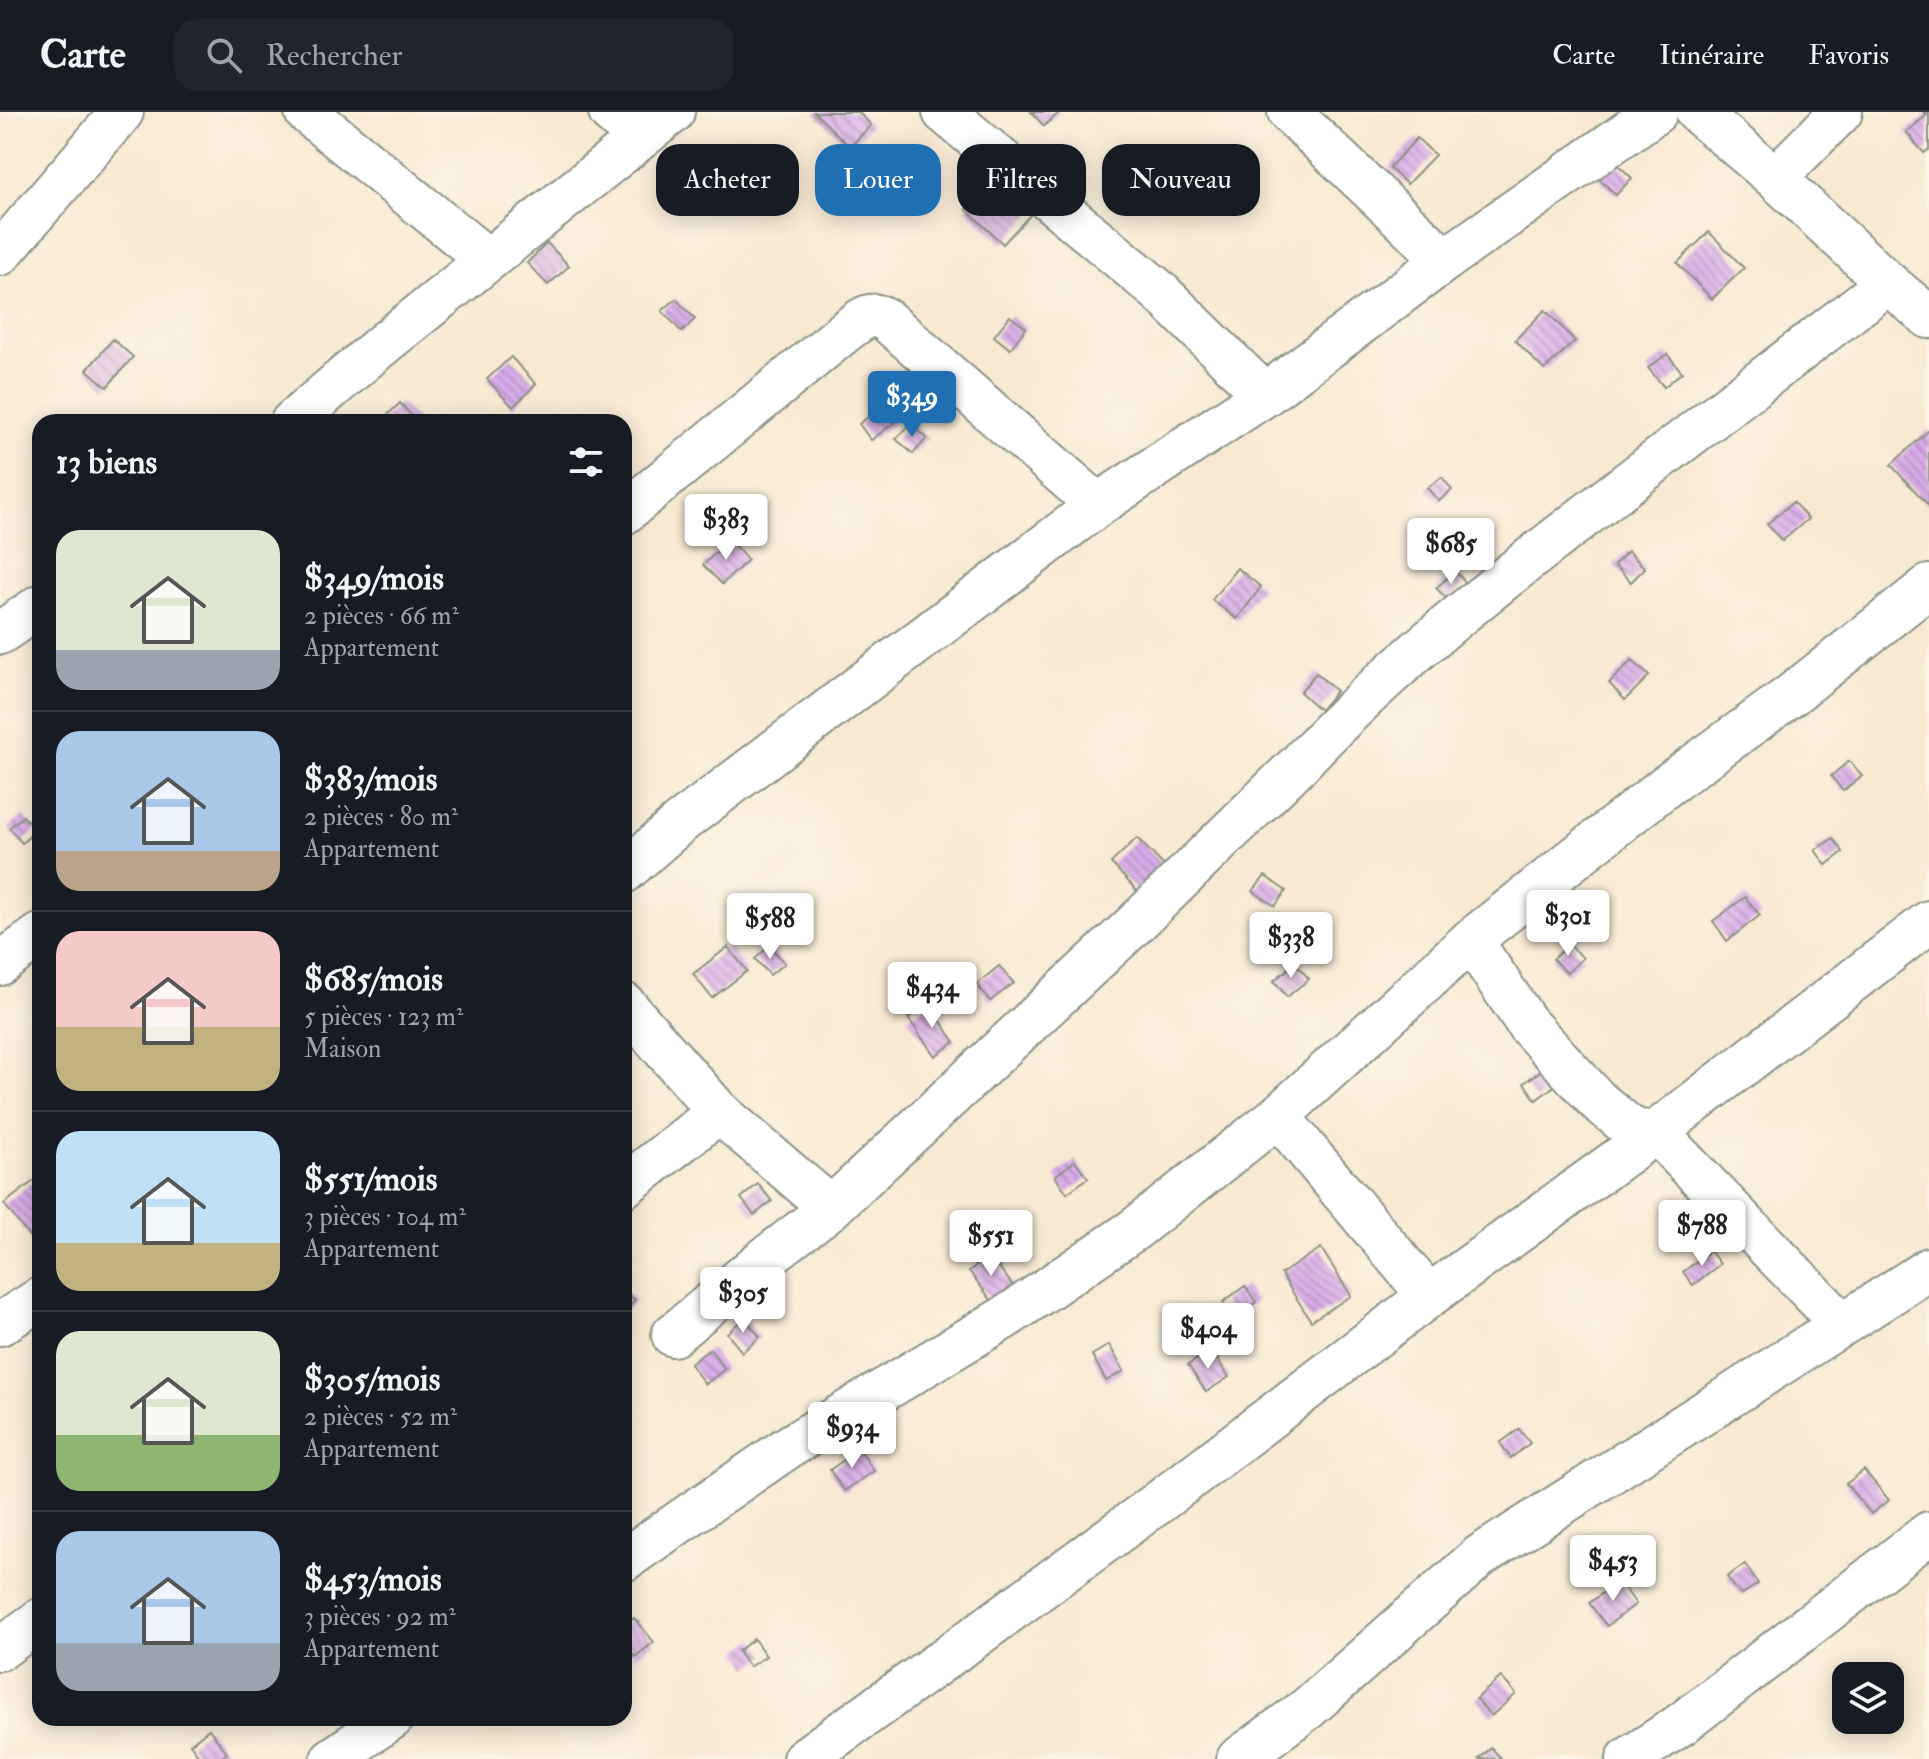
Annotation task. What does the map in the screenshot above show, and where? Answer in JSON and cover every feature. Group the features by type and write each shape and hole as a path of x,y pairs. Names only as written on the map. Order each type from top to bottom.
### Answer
{"street":[{"path":"0,254 122,112"},
{"path":"306,112 488,260"},
{"path":"301,414 488,260 625,125 673,112"},
{"path":"944,112 1159,291 1265,395"},
{"path":"1289,112 1445,260"},
{"path":"632,865 680,823 1098,505 1265,395 1445,260 1656,112"},
{"path":"1697,112 1929,317"},
{"path":"1775,178 1841,112"},
{"path":"673,1335 831,1208 1134,925 1324,737 1420,650 1518,568 1888,283"},
{"path":"632,506 847,330 866,316 873,315 886,320 1098,505"},
{"path":"632,1555 787,1448 1009,1315 1135,1229 1278,1116 1471,940 1666,786 1790,696 1929,586"},
{"path":"804,1759 1159,1502 1429,1296 1656,1132 1929,922"},
{"path":"1471,940 1528,1025 1597,1100 1628,1126 1638,1131 1656,1132 1842,1324"},
{"path":"0,964 32,941"},
{"path":"632,1012 719,1112 831,1208"},
{"path":"632,1180 719,1112"},
{"path":"1278,1116 1429,1296"},
{"path":"1238,1759 1308,1708 1480,1556 1929,1269"},
{"path":"0,1324 32,1304"},
{"path":"1628,1759 1680,1725 1929,1533"},
{"path":"0,1649 32,1626"},
{"path":"332,1759 380,1726"}],"building":[{"path":"814,112 858,112 871,125 853,144 847,144"},
{"path":"1031,112 1060,112 1044,126"},
{"path":"1924,112 1929,112 1929,149 1924,153 1906,132 1927,115"},
{"path":"1417,138 1435,155 1407,184 1389,168"},
{"path":"1613,160 1632,178 1616,195 1597,177"},
{"path":"973,216 1029,216 1003,244"},
{"path":"1709,232 1744,268 1712,299 1677,263"},
{"path":"547,243 569,266 548,285 527,263"},
{"path":"676,299 695,319 682,332 662,311"},
{"path":"1545,310 1575,341 1544,370 1515,340"},
{"path":"1010,316 1026,328 1010,349 994,336"},
{"path":"113,339 133,357 107,387 87,370"},
{"path":"1667,354 1682,372 1664,387 1648,368"},
{"path":"511,357 536,384 513,407 487,379"},
{"path":"400,403 410,414 388,414"},
{"path":"886,404 898,420 871,440 859,424"},
{"path":"911,424 927,438 913,454 896,439"},
{"path":"1929,430 1929,506 1891,465"},
{"path":"1442,477 1452,490 1439,501 1427,488"},
{"path":"1793,502 1808,519 1782,541 1767,524"},
{"path":"729,540 748,560 722,584 703,565"},
{"path":"1628,551 1645,568 1631,582 1614,565"},
{"path":"1237,568 1261,587 1237,619 1212,600"},
{"path":"1455,571 1466,583 1448,600 1436,588"},
{"path":"1632,660 1649,676 1625,700 1609,683"},
{"path":"1316,673 1336,691 1320,710 1300,692"},
{"path":"1849,761 1862,776 1843,791 1831,776"},
{"path":"23,816 32,826 32,834 22,843 9,828"},
{"path":"1137,838 1166,868 1139,893 1111,863"},
{"path":"1833,838 1843,852 1826,865 1815,850"},
{"path":"1265,876 1286,891 1275,906 1253,891"},
{"path":"1745,897 1760,915 1727,941 1713,921"},
{"path":"1569,944 1583,958 1567,973 1553,959"},
{"path":"769,946 785,963 770,975 755,959"},
{"path":"728,947 747,971 712,998 693,974"},
{"path":"1295,963 1309,979 1287,997 1274,981"},
{"path":"999,966 1014,983 990,1001 977,984"},
{"path":"929,1004 955,1042 935,1056 908,1018"},
{"path":"1554,1061 1566,1077 1536,1100 1524,1083"},
{"path":"1075,1161 1088,1178 1067,1193 1055,1176"},
{"path":"32,1182 32,1240 4,1204"},
{"path":"758,1184 772,1201 754,1215 741,1198"},
{"path":"1321,1248 1351,1296 1311,1321 1281,1274"},
{"path":"1710,1251 1720,1264 1693,1285 1683,1272"},
{"path":"990,1255 1013,1286 992,1301 969,1271"},
{"path":"1245,1286 1256,1302 1234,1318 1223,1302"},
{"path":"744,1318 760,1337 742,1352 727,1333"},
{"path":"1109,1345 1124,1371 1106,1381 1092,1355"},
{"path":"710,1349 725,1369 705,1384 690,1364"},
{"path":"1211,1350 1229,1377 1206,1392 1188,1365"},
{"path":"1519,1429 1530,1443 1511,1458 1500,1443"},
{"path":"859,1449 874,1471 844,1491 830,1470"},
{"path":"1864,1470 1889,1500 1871,1514 1846,1484"},
{"path":"1745,1564 1758,1584 1741,1595 1727,1577"},
{"path":"1619,1581 1636,1604 1607,1626 1589,1603"},
{"path":"634,1618 654,1642 635,1657 632,1653"},
{"path":"754,1639 766,1656 749,1667 738,1651"},
{"path":"1501,1677 1516,1694 1491,1716 1476,1699"},
{"path":"209,1729 227,1753 219,1759 201,1759 190,1744"},
{"path":"1491,1748 1502,1759 1479,1759"}]}
